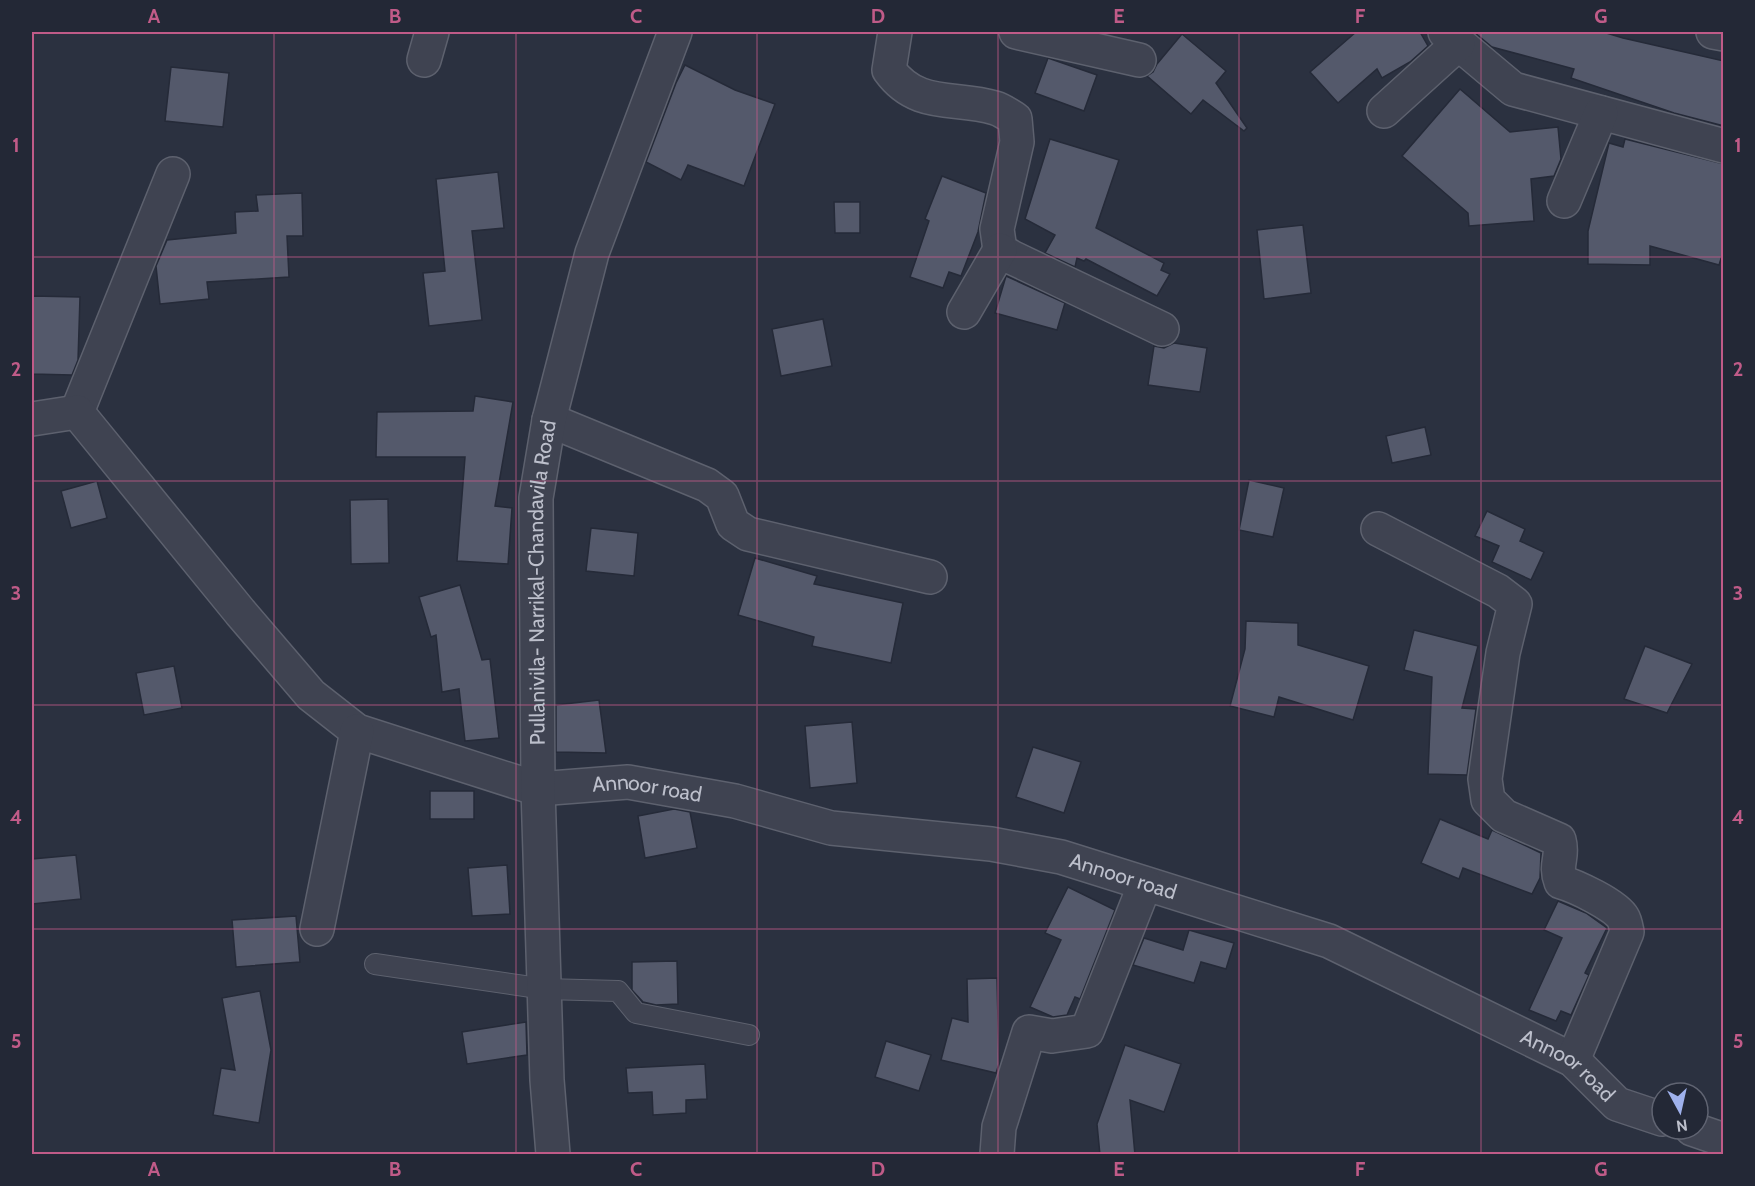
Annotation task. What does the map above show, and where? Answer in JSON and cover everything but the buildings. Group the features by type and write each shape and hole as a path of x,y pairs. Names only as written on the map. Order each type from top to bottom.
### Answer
{"street":[{"name":"Pullanivila- Narrikal-Chandavila Road","path":"553,1155 548,1080 538,789 536,498 549,420 592,253 675,32"},
{"path":"895,32 889,70 898,83 919,96 996,108 1015,119 1017,142 997,229 1000,250 964,312"},
{"path":"1016,32 1139,60"},
{"path":"1713,32 1724,34"},
{"path":"1384,111 1452,38 1513,89 1724,146"},
{"path":"1564,201 1601,113"},
{"path":"77,412 173,174"},
{"path":"1000,250 1162,329"},
{"path":"34,416 77,412"},
{"path":"77,412 240,612 311,695 357,731 538,789"},
{"path":"549,420 707,485 722,496 733,524 748,534 930,577"},
{"path":"1378,529 1498,591 1515,604 1503,653 1486,768 1488,800 1504,816 1558,840 1562,849 1557,871 1561,882 1578,887 1617,911 1624,918 1627,932 1573,1060"},
{"path":"317,928 357,731"},
{"name":"Annoor road","path":"538,789 628,782 735,801 831,828 991,844 1060,857 1329,941 1573,1060 1617,1104 1650,1115"},
{"path":"997,1155 999,1127 1029,1032 1052,1036 1087,1031 1145,884"}],"lane":[{"path":"375,963 545,990 618,991 636,1013 749,1035"}]}
